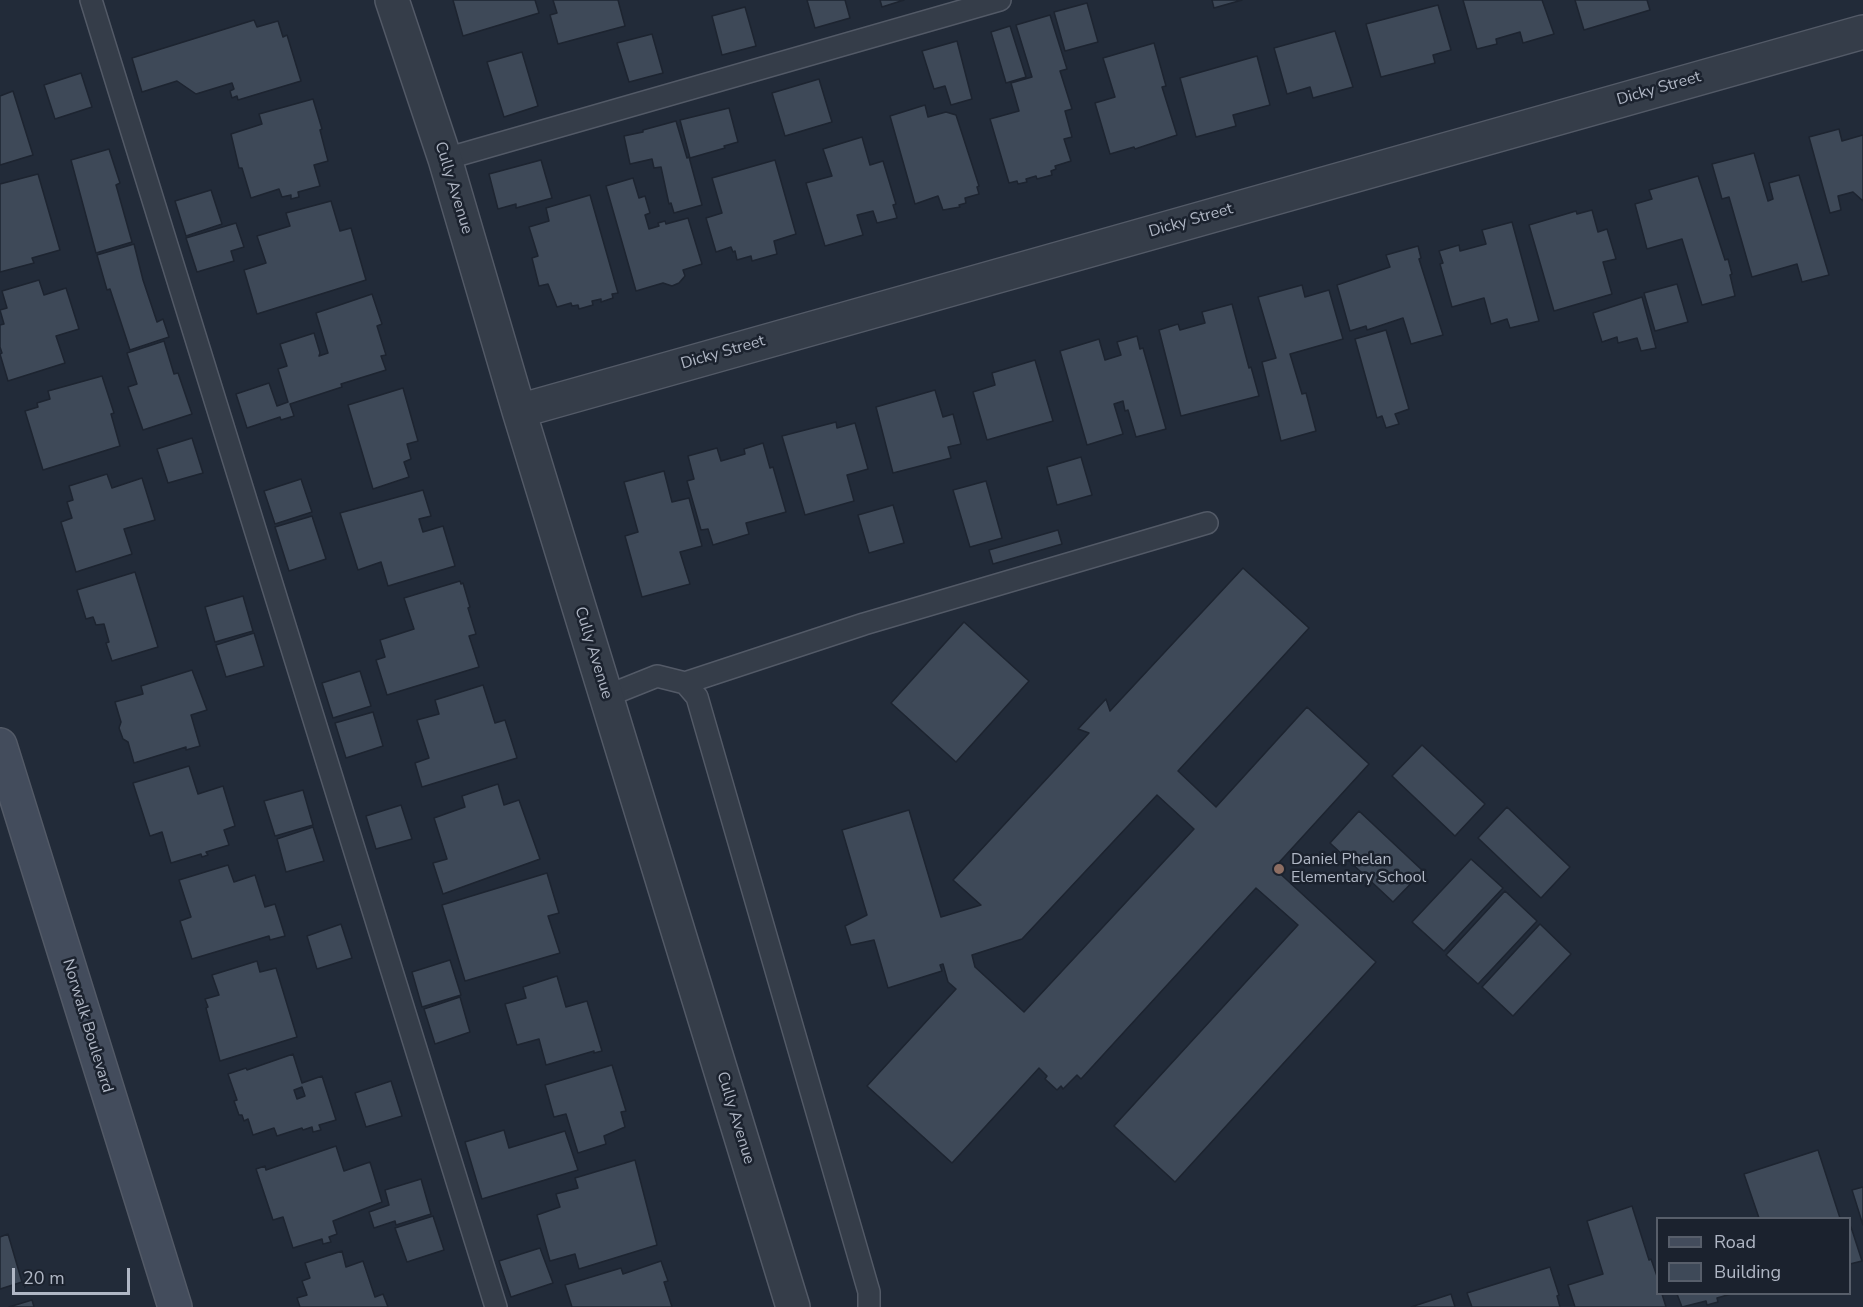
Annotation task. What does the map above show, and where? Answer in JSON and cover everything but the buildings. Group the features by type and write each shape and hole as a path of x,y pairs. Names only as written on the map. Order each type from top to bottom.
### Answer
{"main road":[{"name":"Norwalk Boulevard","path":"0,745 175,1307"}],"street":[{"name":"Cully Avenue","path":"392,0 445,159 519,411 793,1307"},
{"name":"Dicky Street","path":"519,411 1863,32"}],"lane":[{"path":"91,0 496,1307"},
{"path":"445,159 1000,0"},
{"path":"685,684 864,624 1207,523"},
{"path":"606,696 657,676 685,684 698,697 869,1292 869,1307"}],"place":[{"name":"Daniel Phelan Elementary School","path":"1279,869"}]}
